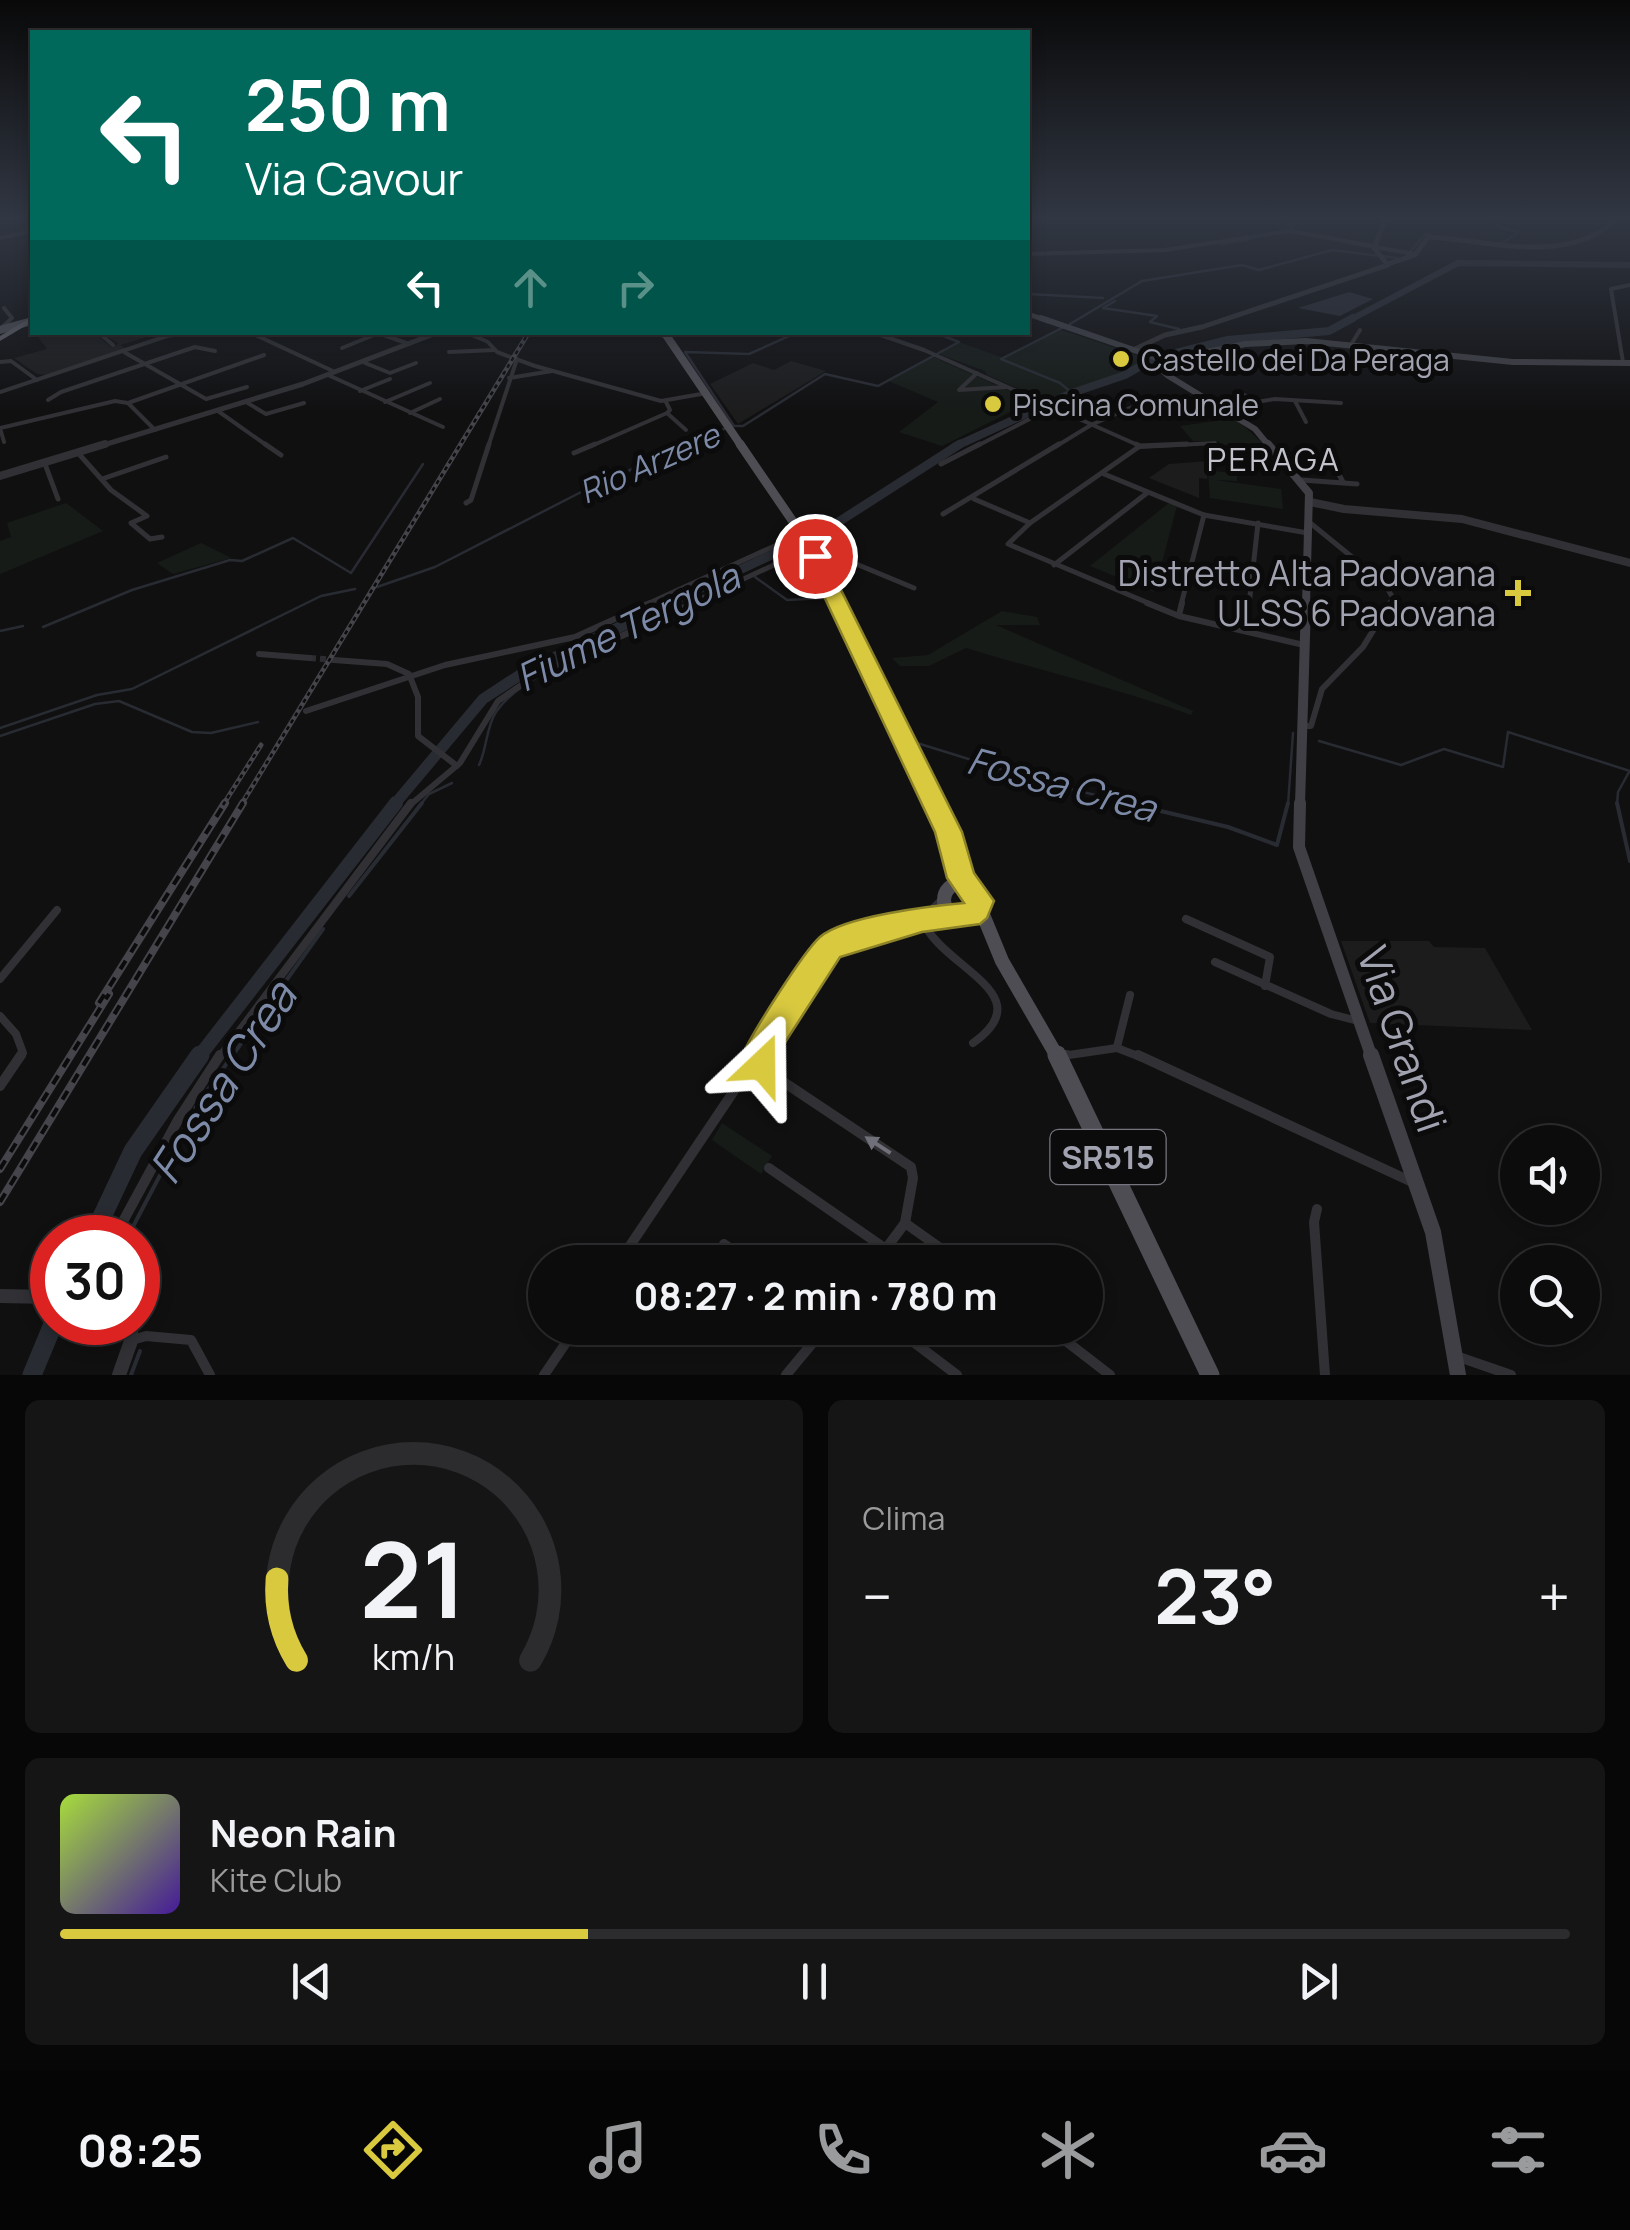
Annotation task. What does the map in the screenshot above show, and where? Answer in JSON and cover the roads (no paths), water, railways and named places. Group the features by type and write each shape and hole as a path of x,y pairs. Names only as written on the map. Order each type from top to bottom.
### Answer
{"highway":[{"path":"0,333 30,318"},
{"path":"0,333 12,332 30,319"}],"main road":[{"path":"1030,315 1162,360 1267,342 1352,343 1503,361 1626,362"},
{"path":"0,333 30,319"},
{"path":"667,335 808,544 953,846 961,878 978,896 979,906 960,915 946,893 953,846"},
{"path":"1162,360 1160,367 1172,378 1224,406 1259,433 1307,491"},
{"name":"Via Grandi","path":"1307,491 1300,847 1437,1249 1458,1375"},
{"path":"946,893 967,886"},
{"name":"SR515","path":"979,906 996,946 1058,1057 1210,1375"},
{"name":"SR515","path":"960,915 978,923 996,946"}],"street":[{"path":"1135,349 1317,284"},
{"path":"1626,362 1611,290 1630,285"},
{"path":"0,333 12,318 4,308"},
{"path":"1352,343 1360,330"},
{"path":"101,335 113,345"},
{"path":"0,392 168,335"},
{"path":"255,335 359,392 443,427"},
{"path":"342,348 373,335"},
{"path":"383,335 410,345"},
{"path":"0,476 218,412 364,363 433,335"},
{"path":"472,335 495,350 552,371 666,402 703,394"},
{"path":"477,337 482,335"},
{"path":"880,335 935,355 1140,446 1216,443"},
{"path":"48,400 58,393 199,346 215,350"},
{"path":"450,352 495,350"},
{"path":"123,352 208,399 247,387"},
{"path":"4,442 0,428 109,402 128,404 264,356"},
{"path":"466,503 471,500 516,358"},
{"path":"0,363 12,361 38,380"},
{"path":"364,363 390,374 416,363"},
{"path":"509,378 552,371"},
{"path":"977,373 958,386 959,390 1007,386"},
{"path":"359,392 390,379"},
{"path":"384,402 430,383"},
{"path":"1237,391 1256,401"},
{"path":"408,414 440,399"},
{"path":"1224,406 1294,400 1340,403"},
{"path":"1294,400 1306,422"},
{"path":"943,514 974,499 1093,424 1146,401"},
{"path":"246,402 266,414 304,402"},
{"path":"574,454 670,410 666,402"},
{"path":"128,404 156,431"},
{"path":"941,464 1052,406"},
{"path":"218,412 282,455"},
{"path":"666,412 686,430"},
{"path":"1140,446 1030,523 1010,540 1010,547 1178,616 1304,646"},
{"path":"79,454 147,516"},
{"path":"102,479 166,457"},
{"path":"45,464 58,498"},
{"path":"1335,466 1343,482"},
{"path":"1103,473 1204,514 1309,528 1384,583 1394,598 1363,647 1322,688 1311,726 1301,726"},
{"path":"1307,491 1343,482 1356,484"},
{"path":"1307,491 1326,506 1462,519 1630,563"},
{"path":"1054,565 1148,492"},
{"path":"974,499 1030,523"},
{"path":"156,512 131,523 150,539 162,537"},
{"path":"1178,616 1204,514"},
{"path":"1246,632 1258,524"},
{"path":"306,711 476,657 575,637 808,544 914,588"},
{"path":"126,1215 180,1113 213,1064 416,797 457,766 489,711 522,683 808,544"},
{"path":"259,654 310,658"},
{"path":"334,660 382,662 403,670 411,678 418,699 416,726 427,746 457,766"},
{"path":"922,919 946,893"},
{"path":"0,979 57,910"},
{"path":"630,1245 748,1070 754,1072 829,947 843,939 922,919 960,915"},
{"path":"922,919 932,940 984,981 995,1001 998,1012 994,1027 988,1036 973,1044"},
{"path":"1186,919 1270,958 1266,986"},
{"path":"1215,962 1331,1014 1360,1021"},
{"path":"1118,1048 1130,995"},
{"path":"0,1016 16,1034 23,1052 0,1086"},
{"path":"1058,1057 1118,1048 1416,1182"},
{"path":"759,1061 911,1167 914,1178 905,1223 889,1245"},
{"path":"769,1168 880,1245"},
{"path":"1317,1209 1314,1222 1326,1375"},
{"path":"905,1223 936,1245"},
{"path":"0,1296 30,1297"},
{"path":"160,1337 191,1340 210,1375"},
{"path":"119,1375 130,1345"},
{"path":"544,1375 564,1345"},
{"path":"786,1375 811,1345"},
{"path":"917,1345 957,1375"},
{"path":"1070,1345 1110,1375"},
{"path":"1456,1356 1511,1375"}],"waterway":[{"path":"1070,324 1137,284"},
{"name":"Fiume Tergola","path":"1348,321 1418,284"},
{"path":"1030,294 1103,298"},
{"path":"1115,301 1103,308 1157,316 1150,322 1179,329"},
{"name":"Fiume Tergola","path":"1164,356 1228,340 1329,331 1353,318"},
{"path":"1062,328 1001,359 1060,383 1072,393"},
{"name":"Rio Arzere","path":"734,426 685,352 749,354 791,335"},
{"path":"735,426 743,426 825,374 878,386 959,342 941,335"},
{"path":"1141,355 1149,360"},
{"name":"Fiume Tergola","path":"959,445 1072,393 1125,375 1151,360"},
{"name":"Rio Arzere","path":"377,587 435,567 589,488 726,428"},
{"name":"Fiume Tergola","path":"665,605 829,528 959,445"},
{"name":"Fiume Tergola","path":"954,447 959,445"},
{"path":"43,627 132,590 230,560 242,561 293,538 351,573 423,464"},
{"name":"Fossa Crea","path":"755,577 787,600 825,598 861,666"},
{"name":"Rio Arzere","path":"0,728 97,695 132,689 321,596 355,589"},
{"name":"Fossa Crea","path":"696,604 716,594"},
{"name":"Fiume Tergola","path":"394,805 483,699 526,671 671,603"},
{"path":"0,631 23,626"},
{"path":"479,765 493,718 508,698 544,673 648,627"},
{"name":"Fossa Crea","path":"874,663 917,743 1049,784 1138,805"},
{"path":"0,736 95,704 119,701 192,732 211,733 258,722"},
{"name":"Fossa Crea","path":"1319,741 1401,765 1444,749 1503,767 1508,732 1630,771"},
{"name":"Fossa Crea","path":"1288,805 1293,733"},
{"path":"1617,804 1618,792 1629,772"},
{"name":"Fossa Crea","path":"420,805 429,794 452,783"},
{"name":"Fiume Tergola","path":"198,1058 396,803"},
{"name":"Fossa Crea","path":"349,896 422,803"},
{"name":"Fossa Crea","path":"1127,803 1228,827 1277,845 1288,803"},
{"path":"1617,804 1630,861"},
{"name":"Fossa Crea","path":"139,1215 197,1105 323,929"},
{"name":"Fiume Tergola","path":"103,1215 133,1151 200,1055"},
{"name":"Fiume Tergola","path":"32,1375 44,1345"},
{"name":"Fossa Crea","path":"131,1375 140,1351"}],"tunnel":[{"path":"310,658 334,660"}],"railway":[{"path":"241,805 527,335"},
{"path":"223,805 261,745"},
{"path":"99,1003 225,803"},
{"path":"0,1202 243,803"},
{"path":"0,1169 109,994"}],"place":[{"name":"Castello dei Da Peraga","path":"1121,359"},
{"name":"Piscina Comunale","path":"993,404"},
{"name":"Distretto Alta Padovana ULSS 6 Padovana","path":"1518,593"}],"district":[{"name":"PERAGA","path":"1274,459"}]}
